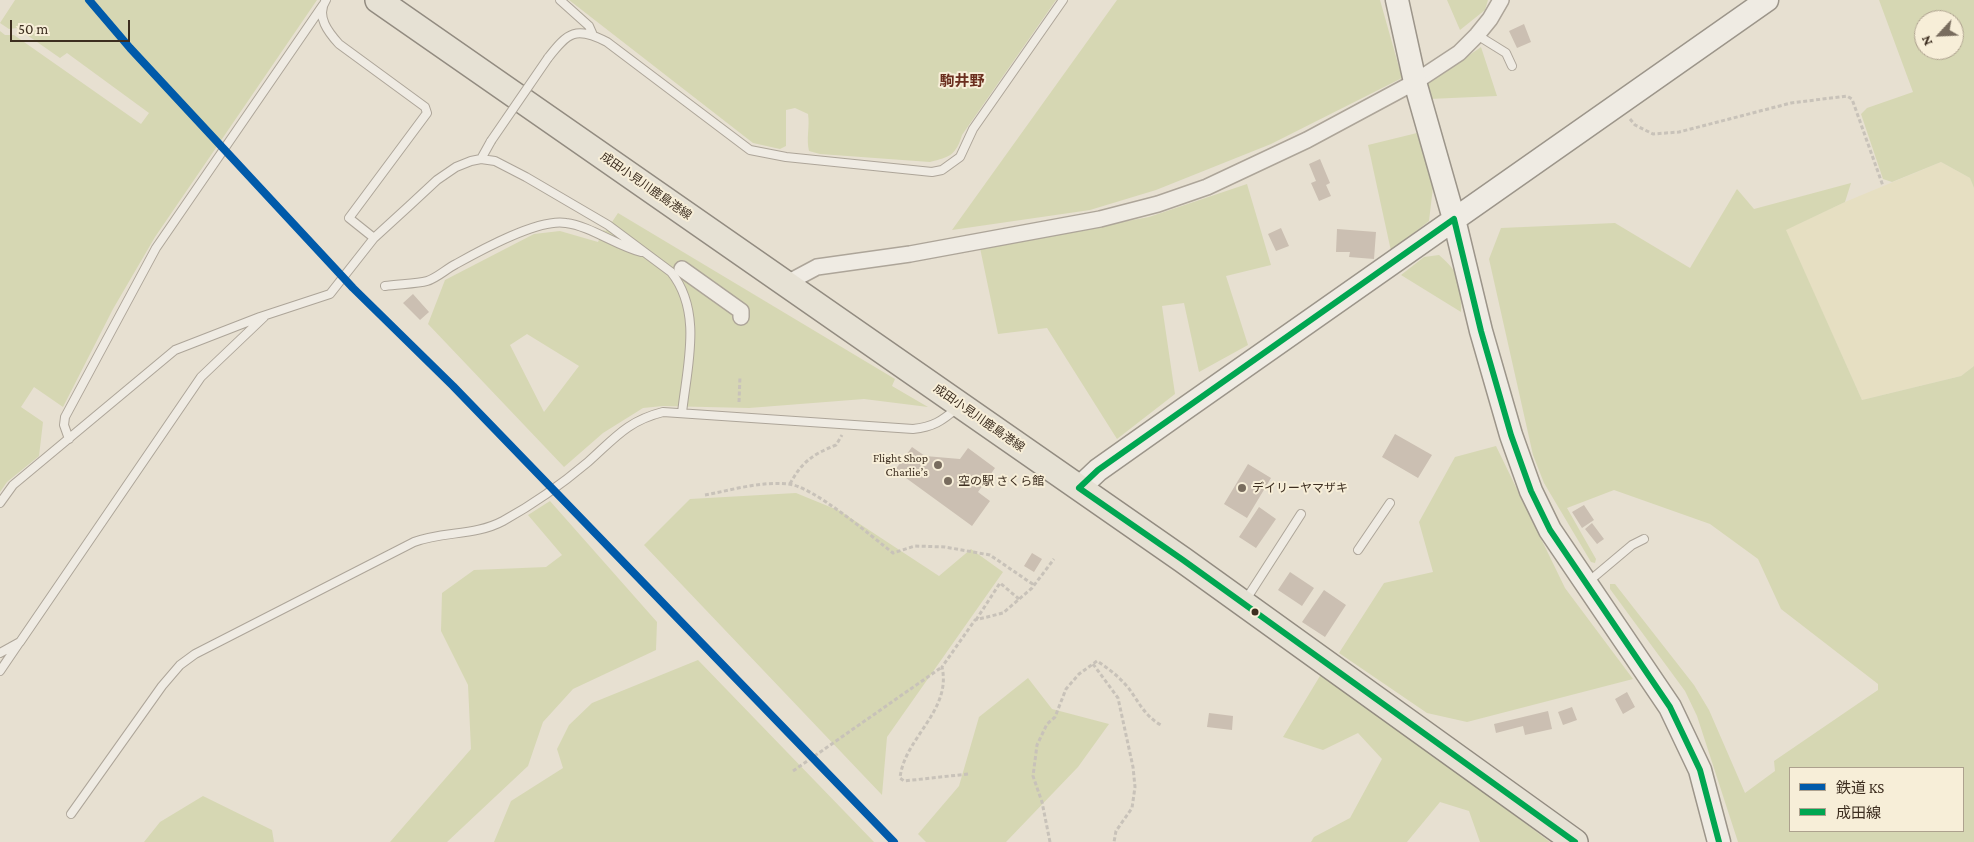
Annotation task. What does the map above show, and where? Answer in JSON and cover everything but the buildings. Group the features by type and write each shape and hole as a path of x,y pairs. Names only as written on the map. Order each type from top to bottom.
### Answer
{"main road":[{"name":"成田小見川鹿島港線","path":"378,0 1079,488 1575,842"}],"street":[{"path":"1397,0 1415,82 1454,219 1481,331 1511,435 1531,492 1550,530 1675,715 1700,770 1719,842"},
{"path":"786,284 817,267 910,254 1062,226 1158,204 1207,186 1307,140 1415,82 1459,52 1477,35 1490,19 1501,0"},
{"path":"1079,488 1098,470 1767,0"},
{"path":"682,269 733,304 741,311 741,317"}],"lane":[{"path":"560,0 589,26 593,35"},
{"path":"481,158 548,58 564,38 580,32 593,35 607,42 750,150 786,157 932,172 942,170 960,157 973,129 1063,0"},
{"path":"324,2 322,18 328,32 339,44 425,107 427,113 349,218 374,238"},
{"path":"69,439 64,425 65,417 156,248 324,2"},
{"path":"1477,35 1506,53 1512,66"},
{"path":"0,503 13,485 175,350 268,314 330,294 374,238 437,180 456,167 481,158 495,161 526,177 608,226 671,272 678,281 687,300 690,314 690,338 682,412"},
{"path":"385,286 426,282 455,264 532,227 548,223 564,222 574,224 621,246 643,252"},
{"path":"0,671 201,377 268,314"},
{"path":"71,814 162,686 180,665 195,654 414,542 438,534 486,528 527,507 588,462 614,436 639,420 663,412 682,412 913,429 931,427 944,420 960,405"},
{"path":"1358,550 1390,503"},
{"path":"1243,605 1301,514"},
{"path":"1587,584 1632,545 1644,539"},
{"path":"0,652 20,642"}],"path":[{"path":"1620,103 1635,125 1653,134 1679,132 1791,104 1847,96 1852,99 1883,186"},
{"path":"739,402 740,376"},
{"path":"790,484 798,469 817,452 836,445 842,434"},
{"path":"705,495 762,485 790,484 829,503 893,553 915,546 945,547 990,555 1034,585"},
{"path":"975,620 1003,612 1034,585 1054,559"},
{"path":"793,771 942,667 1000,583 1019,599"},
{"path":"1050,842 1042,802 1033,776 1037,745 1047,724 1055,717 1066,689 1079,674 1097,661 1112,671 1129,689 1152,721 1161,725"},
{"path":"1093,664 1118,698 1133,767 1135,787 1132,808 1116,831 1114,842"},
{"path":"942,667 944,676 942,688 930,722 906,755 900,778 904,781 968,774"}],"shaded area":[{"path":"1941,162 1970,178 1974,188 1974,366 1961,376 1862,400 1785,230 1845,202"}],"green space":[{"path":"15,0 317,0 155,237 113,309 63,407 34,387 21,407 43,422 39,456 7,482 0,492 0,31 5,35 14,35 141,124 149,113 67,53 60,58 17,28 9,29 0,23"},
{"path":"569,0 1056,0 962,135 955,151 947,157 930,162 820,154 809,151 808,114 795,108 786,110 786,146 780,149 753,143"},
{"path":"1117,0 1380,0 1402,78 1271,144 1156,190 1090,210 952,230"},
{"path":"1447,0 1488,0 1485,10 1460,30"},
{"path":"1879,0 1974,0 1974,188 1970,178 1941,162 1892,182 1883,179 1861,114 1867,108 1913,92"},
{"path":"1481,47 1497,96 1429,99 1426,85"},
{"path":"1417,133 1433,187 1429,221 1391,251 1368,145"},
{"path":"1851,183 1845,202 1786,230 1862,400 1961,376 1974,366 1974,842 1738,842 1697,716 1685,691 1610,589 1610,584 1615,584 1694,685 1709,710 1745,793 1775,771 1774,761 1878,690 1878,684 1781,609 1758,559 1710,524 1614,490 1567,508 1596,559 1595,563 1591,562 1544,483 1533,455 1489,259 1501,228 1615,223 1690,268 1737,189 1754,209"},
{"path":"1247,184 1271,265 1226,276 1248,345 1199,372 1184,303 1162,306 1175,394 1117,439 1047,328 998,334 980,248 1149,217"},
{"path":"618,213 895,379 892,386 928,407 864,399 749,408 663,406 643,408 603,433 564,467 428,324 445,280 534,234 560,231 598,242 603,230 606,231","holes":["527,334 579,366 544,412 510,345"]},
{"path":"1439,255 1452,268 1459,280 1462,294 1461,312 1401,275 1424,257"},
{"path":"1496,446 1565,588 1633,679 1467,722 1427,713 1339,653 1384,583 1433,572 1419,522 1455,457"},
{"path":"796,493 840,511 939,576 971,549 1003,572 887,737 882,795 644,545 690,499"},
{"path":"550,501 657,622 656,650 573,689 543,722 528,766 447,842 390,842 471,749 468,685 441,631 442,593 474,570 546,567 562,555 528,515"},
{"path":"698,660 874,842 494,842 511,801 563,768 557,749 569,725 592,703"},
{"path":"1323,671 1550,842 1480,842 1469,811 1440,802 1407,842 1311,842 1314,837 1350,818 1382,759 1358,733 1323,750 1283,737"},
{"path":"1028,678 1052,709 1109,724 1078,767 1006,842 926,842 918,834 959,786 979,717"},
{"path":"203,796 272,830 274,842 144,842 160,822"}],"rail line":[{"name":"KS","path":"89,0 130,48 353,288 453,386 894,842"}],"transit line":[{"name":"成田線","path":"1454,219 1481,331 1511,435 1531,491 1550,530 1670,707 1700,770 1719,842"},
{"name":"成田線","path":"1079,488 1098,470 1454,219"},
{"name":"成田線","path":"1079,488 1183,560 1575,842"}],"place":[{"name":"Flight Shop Charlie’s","path":"938,465"},
{"name":"空の駅 さくら館","path":"948,481"},
{"name":"デイリーヤマザキ","path":"1242,488"}],"district":[{"name":"駒井野","path":"962,81"}]}
